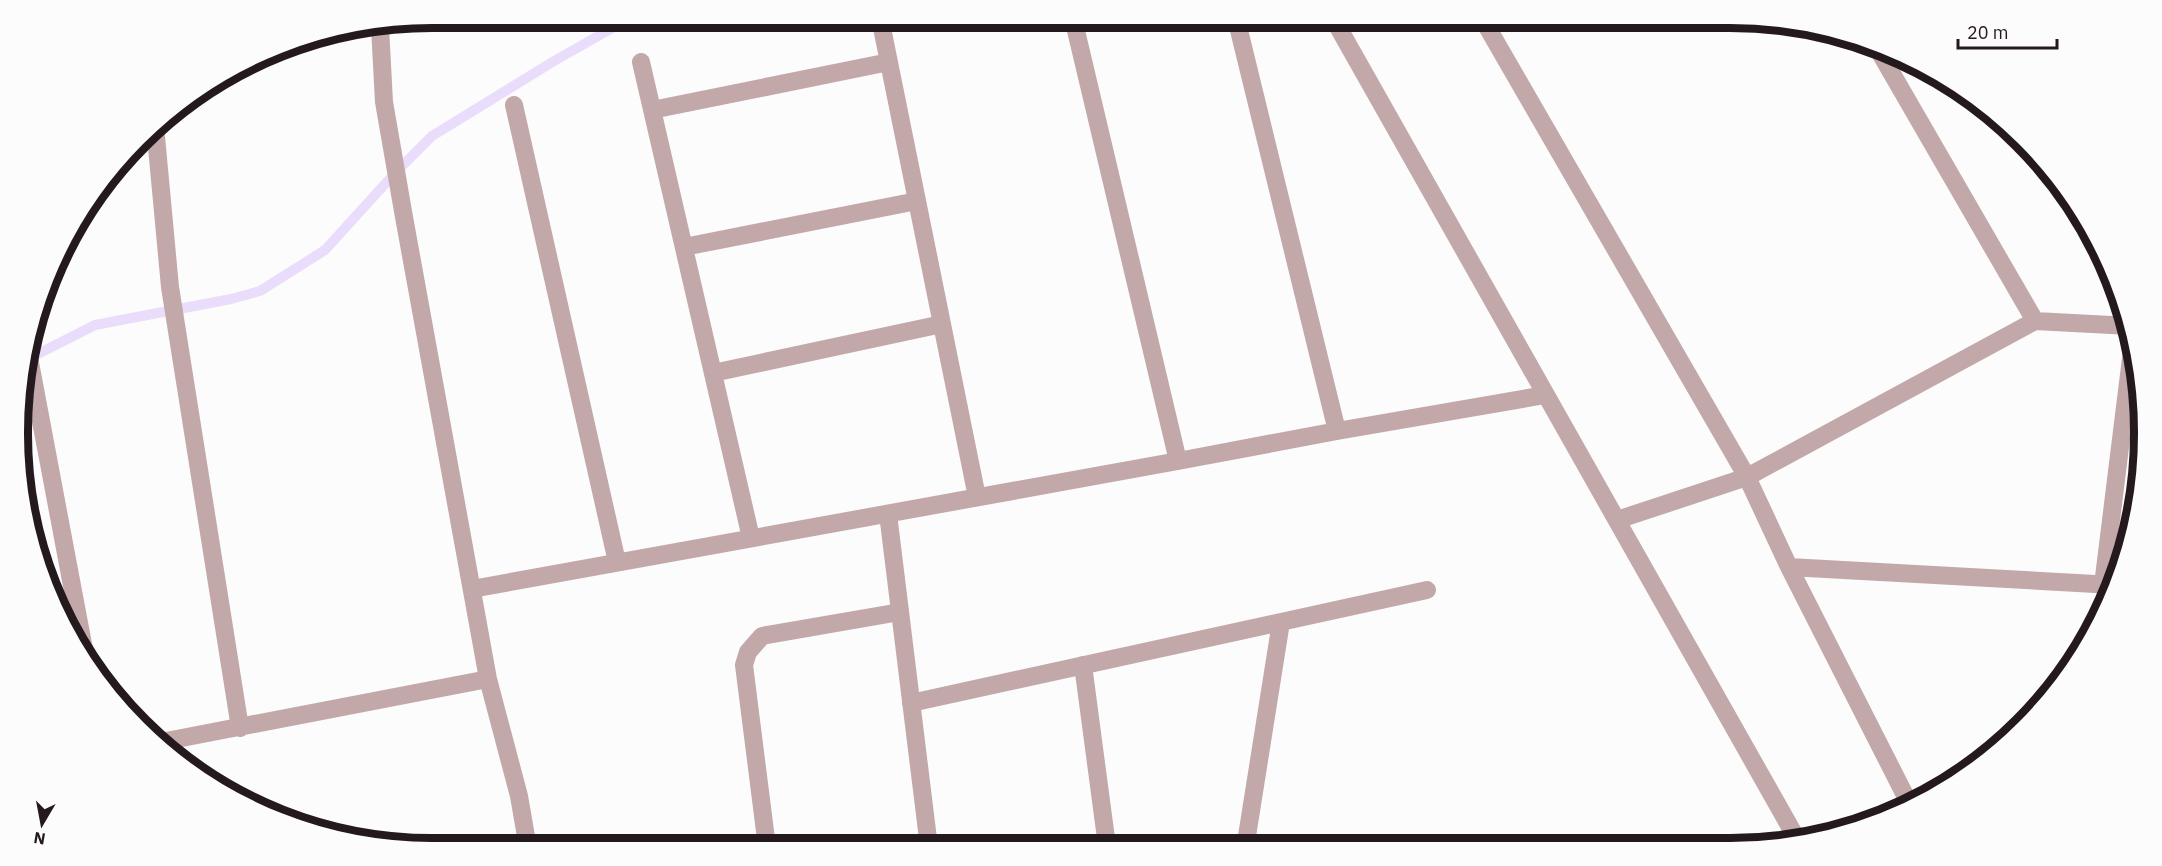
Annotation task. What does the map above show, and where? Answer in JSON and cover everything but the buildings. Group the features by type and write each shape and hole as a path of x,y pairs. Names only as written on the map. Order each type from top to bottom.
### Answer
{"street":[{"path":"882,28 977,497"},
{"path":"1075,28 1178,461"},
{"path":"1238,28 1337,430"},
{"path":"1339,28 1793,832"},
{"path":"1488,28 1747,477 1789,567 1906,797"},
{"path":"380,32 384,102 488,679 519,796 526,838"},
{"path":"1883,59 2035,321"},
{"path":"641,62 751,538"},
{"path":"652,110 889,62"},
{"path":"514,105 617,562"},
{"path":"156,138 175,323 240,728"},
{"path":"684,247 917,201"},
{"path":"1617,520 1747,477 2035,321 2119,325"},
{"path":"713,373 942,324"},
{"path":"2110,570 2129,376"},
{"path":"32,381 80,630"},
{"path":"472,589 1337,430 1545,395"},
{"path":"888,514 928,838"},
{"path":"1789,567 2104,585"},
{"path":"911,703 1427,590"},
{"path":"766,838 744,665 748,652 762,636 900,612"},
{"path":"1247,836 1281,622"},
{"path":"1083,665 1106,838"},
{"path":"170,740 488,679"}],"waterway":[{"path":"36,355 95,325 231,299 260,291 325,250 432,136 612,28"}]}
